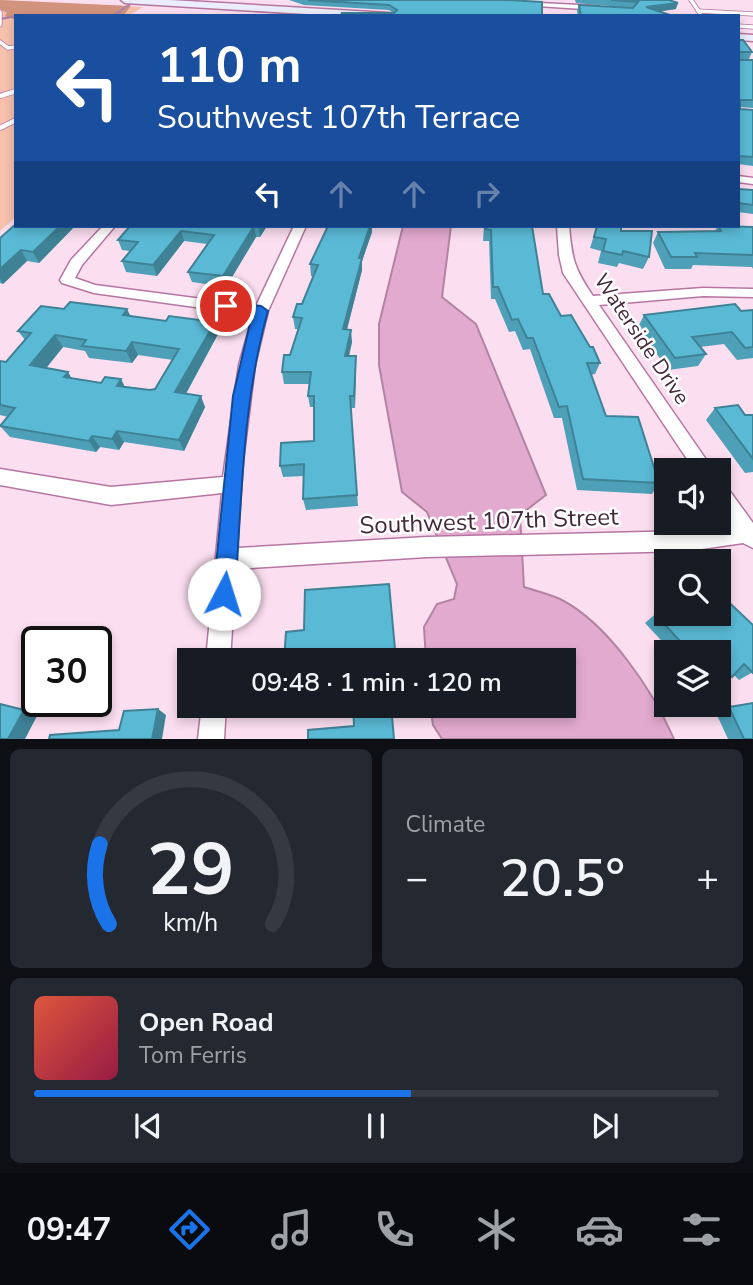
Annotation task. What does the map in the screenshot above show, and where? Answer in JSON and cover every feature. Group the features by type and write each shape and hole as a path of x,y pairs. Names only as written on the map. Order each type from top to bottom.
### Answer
{"main road":[{"path":"125,0 241,10 340,14"}],"street":[{"path":"511,2 559,3 611,9"},
{"path":"107,228 76,263 67,280 93,289 261,311"},
{"path":"219,648 241,396 250,347 261,311 299,228"},
{"name":"Waterside Drive","path":"562,228 566,263 587,301 696,458"},
{"path":"587,301 703,292 753,293"},
{"path":"0,477 111,496 233,484"},
{"path":"731,508 751,535"},
{"name":"Southwest 107th Street","path":"227,559 385,549 688,541 751,535"},
{"path":"211,739 213,718"}],"lane":[{"path":"691,0 700,14"},
{"path":"698,11 753,14"}],"shaded area":[{"path":"0,0 143,7 131,14 14,14 14,219 0,231"},
{"path":"0,0 131,6 125,14 14,14 14,19 5,16 7,13 0,9"},
{"path":"403,228 451,228 442,297 476,324 546,495 520,515 524,587 560,599 578,610 612,641 654,700 654,717 663,717 674,739 442,739 432,718 576,718 576,648 425,648 424,627 437,604 454,599 457,584 427,512 402,492 379,365 379,324"}],"building":[{"path":"308,0 509,0 542,2 542,14 341,13 394,13 397,10 389,5"},
{"path":"611,0 669,0 678,3 646,7 667,14 581,14 579,5 633,8 638,2"},
{"path":"740,40 743,40 752,52 740,52"},
{"path":"740,60 753,60 753,100 740,100"},
{"path":"740,109 753,110 753,157 740,156"},
{"path":"740,189 753,190 753,205 740,203"},
{"path":"14,226 14,228 58,228 33,252 21,250 0,269 0,238"},
{"path":"753,227 753,255 695,253 697,257 671,257 658,232 721,231 720,228"},
{"path":"128,228 253,228 223,276 188,272 214,235 181,231 153,265 122,261 138,242 118,240"},
{"path":"327,228 369,228 359,258 362,258 343,329 351,330 345,356 356,356 354,396 350,396 357,495 303,499 304,464 280,466 281,443 314,441 314,396 308,396 311,372 282,372 284,355 290,355 302,318 293,317 297,304 302,304 318,265 310,264"},
{"path":"485,228 532,228 543,294 549,294 561,316 571,315 590,347 593,347 600,363 587,363 606,416 638,417 654,467 654,483 583,479 567,406 559,407 533,338 527,338 518,319 512,320 498,287 493,287 491,230"},
{"path":"596,228 652,231 649,257 623,251 622,255 603,251 606,239 594,237"},
{"path":"70,302 127,309 123,315 166,321 169,316 215,322 175,392 201,396 179,440 117,431 112,439 92,436 89,441 0,426 15,408 0,405 0,361 6,362 31,333 18,331 41,306 64,309","holes":["55,335 86,340 82,346 126,351 132,342 179,349 155,389 150,390 117,386 121,379 105,377 101,383 64,377 68,372 30,365"]},
{"path":"735,304 741,311 753,310 753,347 745,348 732,332 692,337 706,354 675,358 644,315"},
{"path":"738,405 745,415 753,415 753,459 715,408"},
{"path":"389,584 395,648 285,648 286,632 304,630 305,590"},
{"path":"731,604 753,625 753,673 744,664 731,676 731,640 679,640 666,626 731,626"},
{"path":"753,703 753,739 744,739 731,707"},
{"path":"0,704 21,709 21,715 8,739 0,739"},
{"path":"158,709 152,739 49,739 50,735 119,730 124,711"},
{"path":"354,718 392,718 394,739 308,739 308,730 354,726"}],"waterway":[{"path":"116,14 129,5"},
{"path":"0,19 14,16"}],"route":[{"path":"224,594 241,396 250,347 261,311 226,306"}]}
